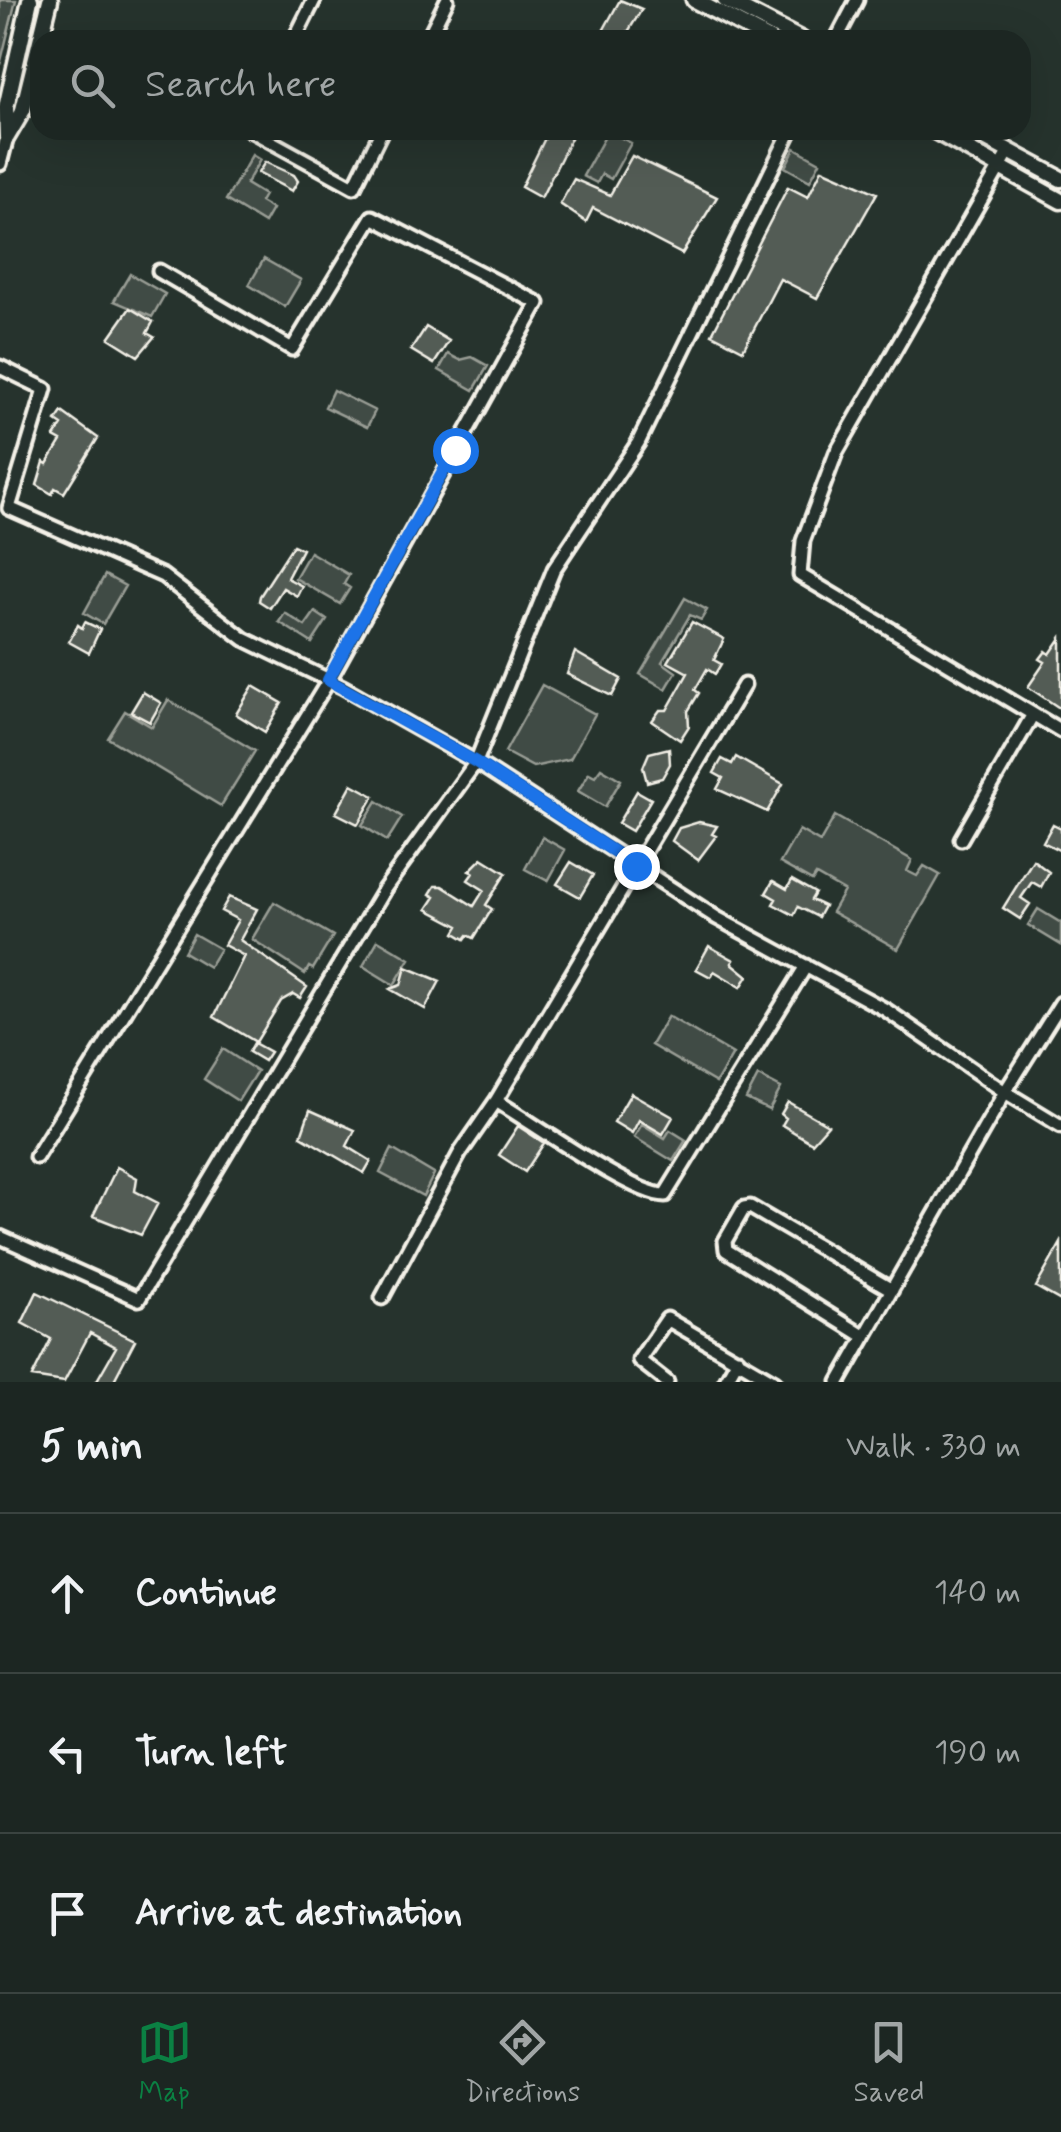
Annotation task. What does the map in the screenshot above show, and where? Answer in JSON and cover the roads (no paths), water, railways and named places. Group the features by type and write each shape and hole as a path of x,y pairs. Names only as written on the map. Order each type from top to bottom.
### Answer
{"street":[{"path":"8,138 6,108 30,0"},
{"path":"42,30 50,0"},
{"path":"299,30 314,0"},
{"path":"432,30 447,0"},
{"path":"694,0 751,30"},
{"path":"726,0 783,30"},
{"path":"841,30 857,0"},
{"path":"0,164 30,79"},
{"path":"268,140 354,187 377,140"},
{"path":"0,1237 140,1299 385,888 476,762 554,569 638,443 786,140"},
{"path":"951,140 1061,201"},
{"path":"989,140 1061,179"},
{"path":"1009,151 836,453 802,541 800,574 1061,731"},
{"path":"36,1157 328,680 538,303 372,217 292,349 158,272"},
{"path":"0,366 46,389 10,508 164,576 244,638 476,762 716,918 886,1010 1061,1126"},
{"path":"382,1298 460,1153 496,1101 744,685"},
{"path":"960,839 1032,716"},
{"path":"496,1101 621,1177 654,1195 665,1195 806,966"},
{"path":"839,1382 1005,1092 1061,1003"},
{"path":"865,1338 726,1250 725,1241 744,1208 750,1206 892,1290"},
{"path":"667,1382 639,1360 663,1320 672,1319 776,1382"},
{"path":"725,1382 738,1359"}]}
